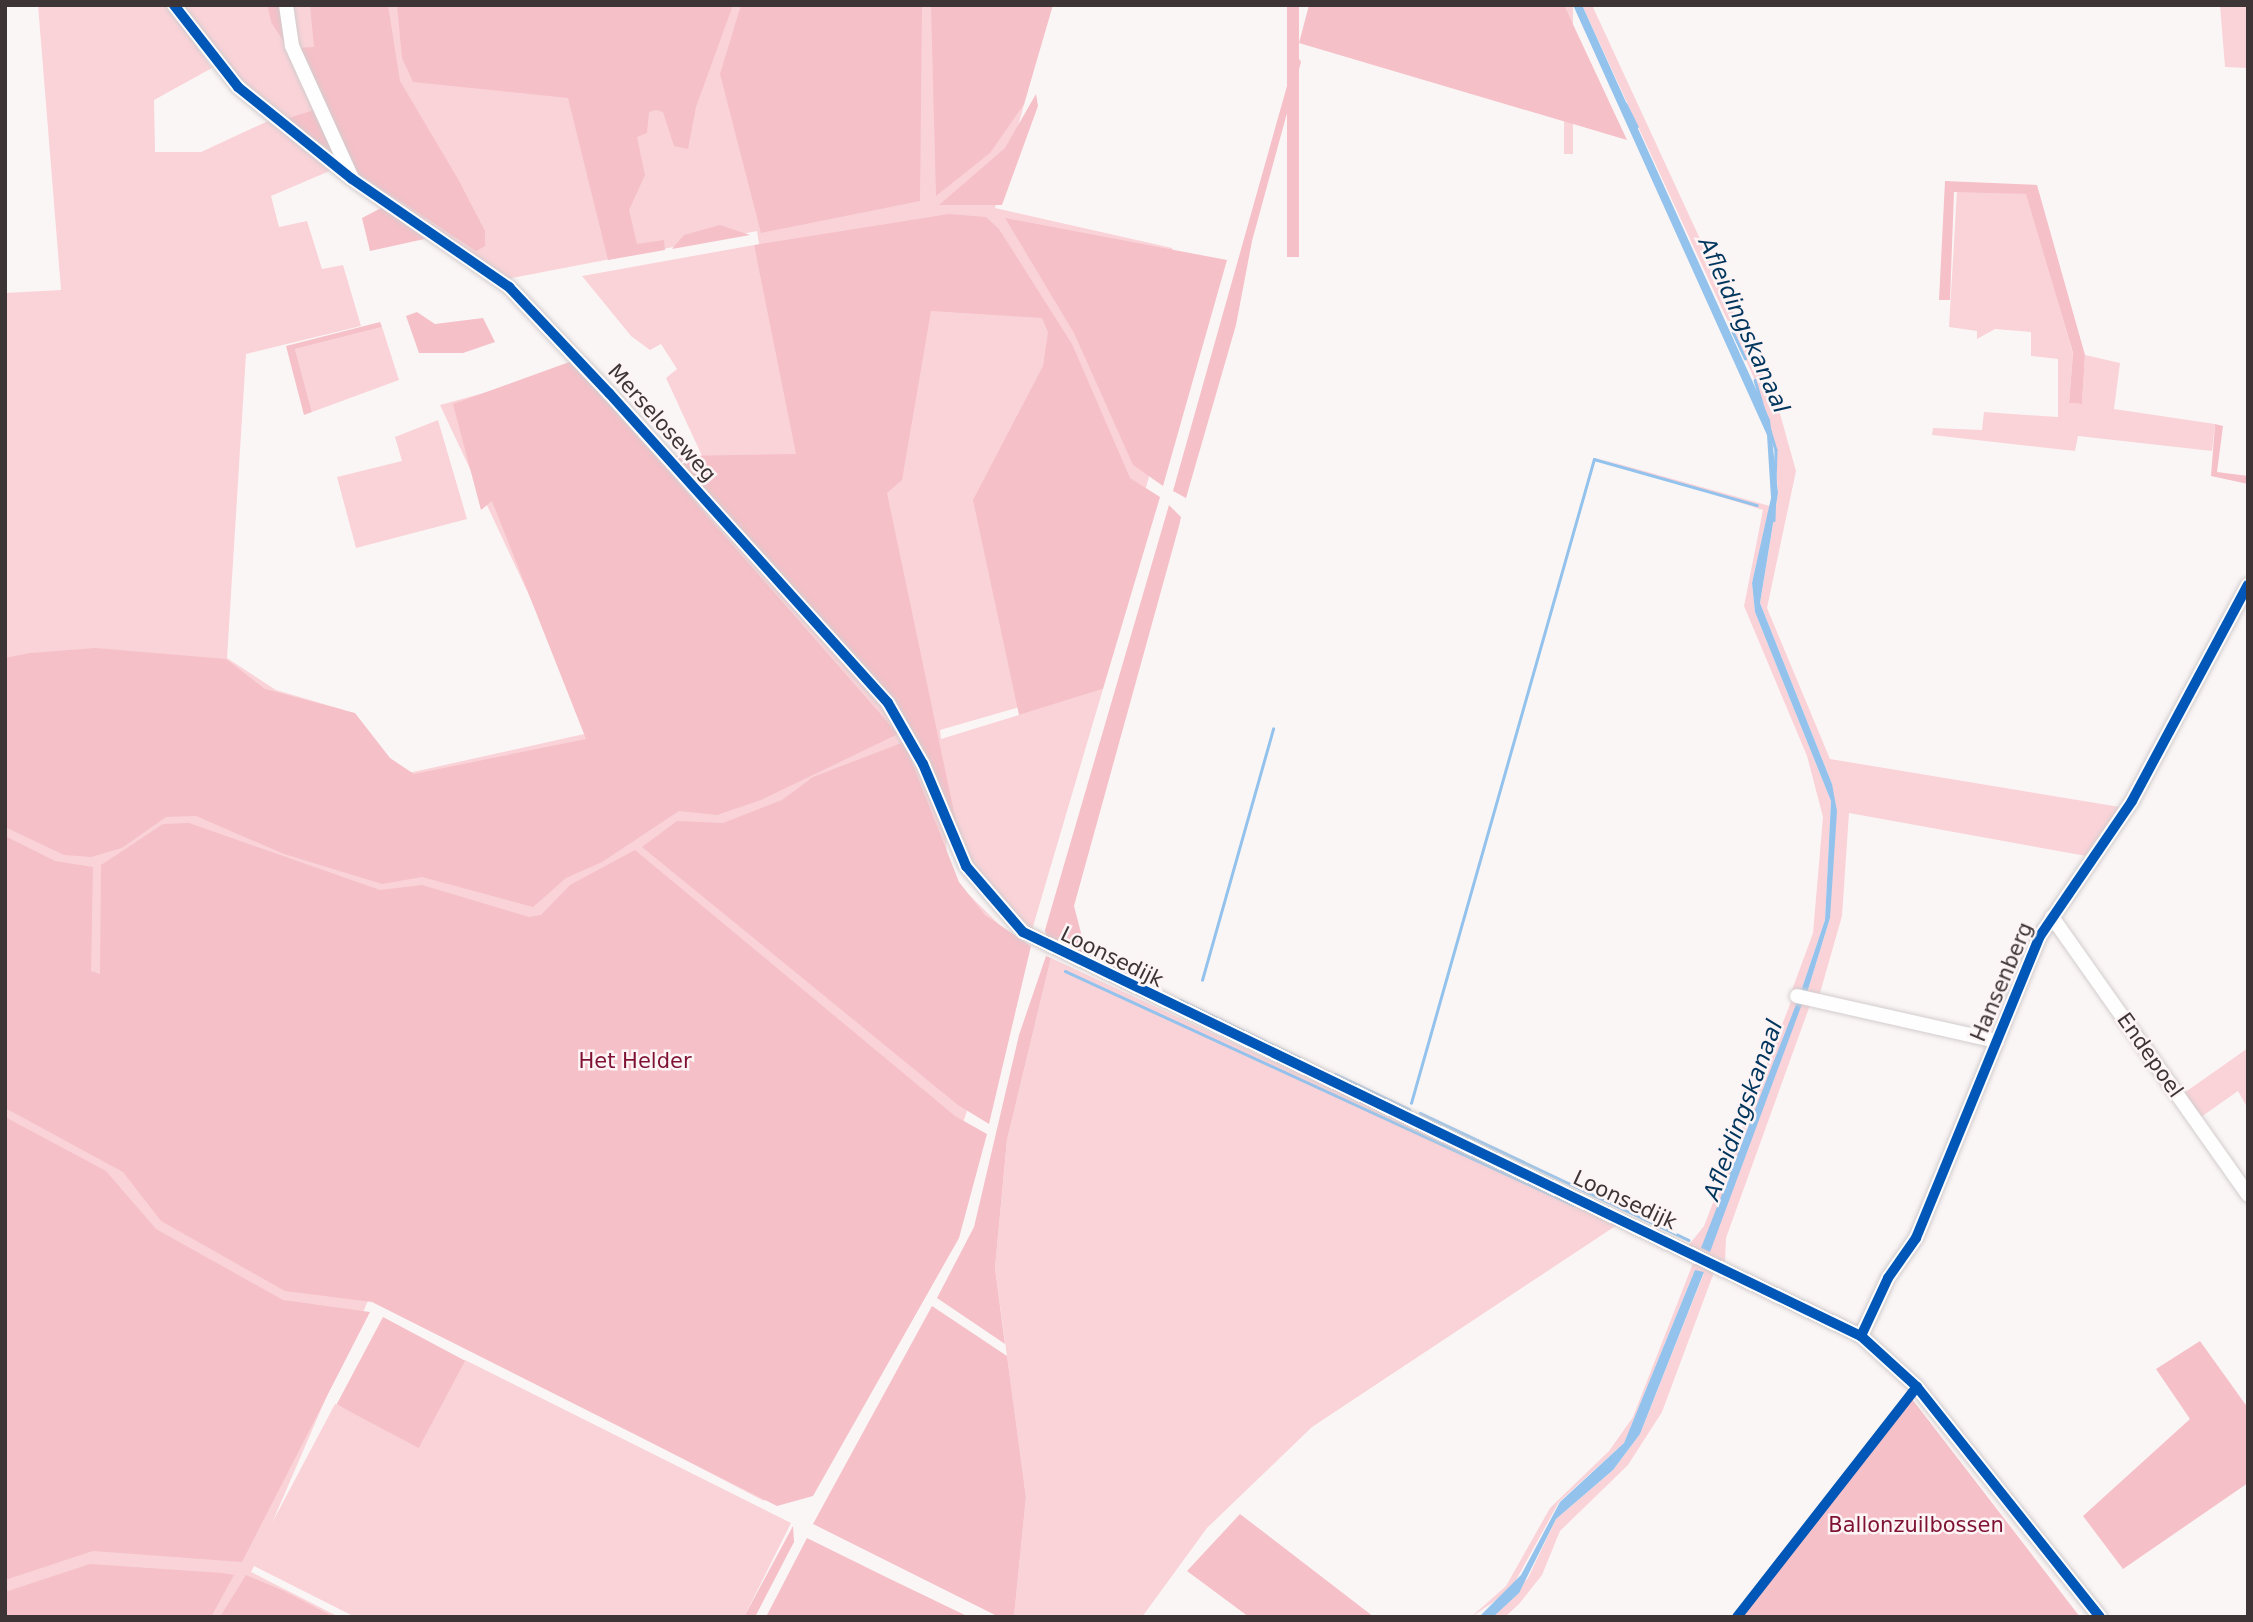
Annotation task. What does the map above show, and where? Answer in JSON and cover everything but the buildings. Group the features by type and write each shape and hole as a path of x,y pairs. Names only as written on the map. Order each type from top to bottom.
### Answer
{"street":[{"name":"Merseloseweg","path":"174,5 238,87 352,179 509,288 637,424 888,703 923,764 965,866 990,901 1038,942"},
{"path":"286,5 292,46 352,179"},
{"name":"Hansenberg","path":"1861,1336 1888,1278 1916,1238 1997,1041 2052,917 2132,801 2248,585"},
{"name":"Endepoel","path":"2052,917 2248,1195"},
{"name":"Loonsedijk","path":"1038,942 1716,1264 1861,1336 1917,1387 2099,1617"},
{"name":"Hansenberg","path":"1797,996 1997,1041"}],"green space":[{"name":"Het Helder","path":"38,5 167,5 212,68 154,100 155,152 201,152 268,121 332,170 271,196 279,227 307,221 322,269 343,265 361,326 246,354 227,658 276,690 344,710 404,774 593,732 440,405 564,371 666,463 792,455 702,456 666,378 677,369 661,344 650,350 631,336 582,276 754,245 772,326 757,231 501,280 283,120 226,64 181,5 267,5 271,22 270,5 1052,5 995,208 1172,248 1206,320 1153,463 1089,687 940,730 941,739 1103,689 1032,930 1009,916 963,855 942,764 948,874 1022,947 914,1269 764,1501 370,1296 272,1523 335,1404 418,1445 465,1360 791,1523 744,1617 355,1617 254,1566 251,1572 339,1617 5,1617 5,293 61,290"},
{"path":"267,5 282,5 286,45 271,22"},
{"path":"310,5 388,5 400,81 458,179 485,231 485,246 476,251 354,171 297,48 314,47"},
{"path":"397,5 733,5 696,107 688,149 674,146 663,112 656,110 649,112 647,133 637,137 645,175 629,210 637,244 664,240 665,250 608,260 568,98 413,82 402,58"},
{"path":"741,5 922,5 920,201 761,233 720,74"},
{"path":"931,5 1053,5 1024,104 990,153 936,196"},
{"path":"1287,5 1299,5 1299,257 1287,257"},
{"path":"1309,5 1564,5 1627,140 1299,43"},
{"path":"1564,5 1573,5 1573,154 1564,154"},
{"path":"1582,5 1592,5 1779,410 1796,471 1767,608 1830,759 2120,807 2086,856 1849,813 1842,916 1818,1000 1806,996 1830,918 1832,784 1760,603 1778,493 1775,452 1754,378"},
{"path":"2220,5 2248,5 2248,68 2225,67"},
{"path":"1296,54 1301,62 1252,241 1236,325 1186,498 1173,491"},
{"path":"1036,94 1038,106 1002,205 939,205 1005,148"},
{"path":"317,109 341,162 283,120"},
{"path":"1945,181 2037,185 2085,355 2082,404 2069,403 2073,353 2026,194 1954,192 1950,300 1939,300"},
{"path":"1957,190 2027,194 2073,354 2069,403 2082,404 2085,355 2120,363 2114,409 2215,424 2212,451 2078,436 2075,451 1932,435 1933,428 1982,430 1984,412 2058,417 2058,359 2031,356 2031,332 1995,329 1977,339 1977,331 1949,327"},
{"path":"383,207 429,238 370,251 362,218"},
{"path":"949,214 986,217 999,229 1072,344 1130,478 1160,497 1103,689 1019,715 973,500 1043,366 1048,332 1042,318 931,311 902,480 887,493 963,855 929,766 897,707 673,456 796,454 754,245"},
{"path":"1005,218 1227,260 1163,486 1133,465 1074,333"},
{"path":"720,225 750,235 672,249 684,235"},
{"path":"417,312 435,324 483,318 495,342 463,353 419,353 406,316"},
{"path":"380,322 382,327 295,349 312,412 304,415 286,346"},
{"path":"382,327 399,380 312,412 295,349"},
{"path":"572,361 898,734 761,800 717,815 679,811 602,862 566,878 533,907 422,877 382,884 284,854 196,816 166,817 122,848 91,857 64,855 5,827 5,658 30,653 96,648 226,659 265,689 355,713 390,758 414,774 586,739 492,501 481,510 453,404"},
{"path":"438,420 467,519 356,548 337,477 402,461 395,437"},
{"path":"2215,424 2223,426 2217,472 2248,476 2248,484 2211,476"},
{"path":"1594,457 1770,506 1752,583 1755,612 1831,801 1825,920 1800,994 1792,990 1813,933 1823,817 1807,756 1744,606 1763,510"},
{"path":"1169,505 1181,517 1179,526 1074,906 1087,956 1046,937 1045,930"},
{"path":"904,742 959,882 985,915 1031,946 989,1124 958,1105 642,847 677,821 723,823 782,800 813,777"},
{"path":"189,823 380,890 422,885 529,917 541,915 570,885 635,850 955,1116 987,1134 959,1238 813,1496 777,1506 372,1302 285,1291 161,1221 123,1172 5,1108 5,836 55,861 93,867 91,971 100,974 101,865 163,824"},
{"path":"1046,956 1051,958 1007,1140 995,1268 1005,1344 937,1298 974,1227 1019,1035"},
{"path":"1051,958 1620,1223 1312,1427 1207,1528 1142,1617 1014,1617 1026,1497 995,1268 1007,1140"},
{"path":"1792,999 1810,1005 1726,1238 1725,1262 1688,1246 1704,1226"},
{"path":"2248,1048 2248,1109 2238,1091 2201,1117 2184,1093"},
{"path":"5,1117 106,1171 156,1229 283,1300 370,1312 242,1562 93,1551 5,1580"},
{"path":"1695,1258 1716,1267 1662,1412 1628,1465 1560,1531 1542,1575 1519,1604 1505,1617 1493,1617 1528,1578 1556,1519 1613,1470 1640,1434 1704,1273 1695,1270 1624,1443 1559,1502 1510,1591 1471,1617 1506,1586 1550,1508 1609,1451 1633,1417"},
{"path":"932,1306 1007,1356 1026,1497 1014,1617 999,1617 813,1524"},
{"path":"383,1317 465,1361 419,1448 337,1404"},
{"path":"2200,1341 2248,1408 2248,1483 2123,1569 2083,1516 2190,1419 2156,1369"},
{"name":"Ballonzuilbossen","path":"1912,1399 2080,1617 1738,1617 1851,1477"},
{"path":"1240,1514 1374,1617 1249,1617 1187,1571"},
{"path":"793,1526 794,1542 755,1617 744,1617"},
{"path":"807,1538 888,1578 969,1617 766,1617"},
{"path":"90,1564 234,1575 211,1617 5,1617 5,1592"},
{"path":"246,1575 284,1591 334,1617 220,1617"}],"water":[{"path":"1573,5 1582,5 1770,420 1778,493 1760,603 1832,784 1837,811 1830,918 1806,996 1800,994 1825,920 1831,801 1755,612 1752,583 1771,498 1767,435"},
{"path":"1797,1002 1802,1004 1710,1252 1701,1248"},
{"path":"1695,1270 1704,1272 1640,1434 1613,1470 1556,1519 1519,1593 1493,1617 1479,1617 1521,1575 1560,1502 1624,1443"}],"waterway":[{"name":"Afleidingskanaal","path":"1626,104 1637,127"},
{"name":"Afleidingskanaal","path":"1733,332 1745,358"},
{"name":"Afleidingskanaal","path":"1755,380 1776,450 1774,520"},
{"path":"1411,1103 1594,459 1757,505"},
{"path":"1202,980 1273,729"},
{"path":"1065,971 1574,1205"},
{"path":"1180,1000 1300,1058"},
{"path":"1335,1074 1409,1109"},
{"path":"1420,1113 1689,1240"}],"cycle path":[{"path":"174,5 238,87 352,179 509,287 609,393 888,703 923,764 966,866 1023,932 1861,1336 1917,1387 2100,1617"},
{"path":"1861,1336 1888,1278 1916,1238 2040,936 2132,801 2248,585"},
{"path":"1737,1617 1917,1387"}]}
